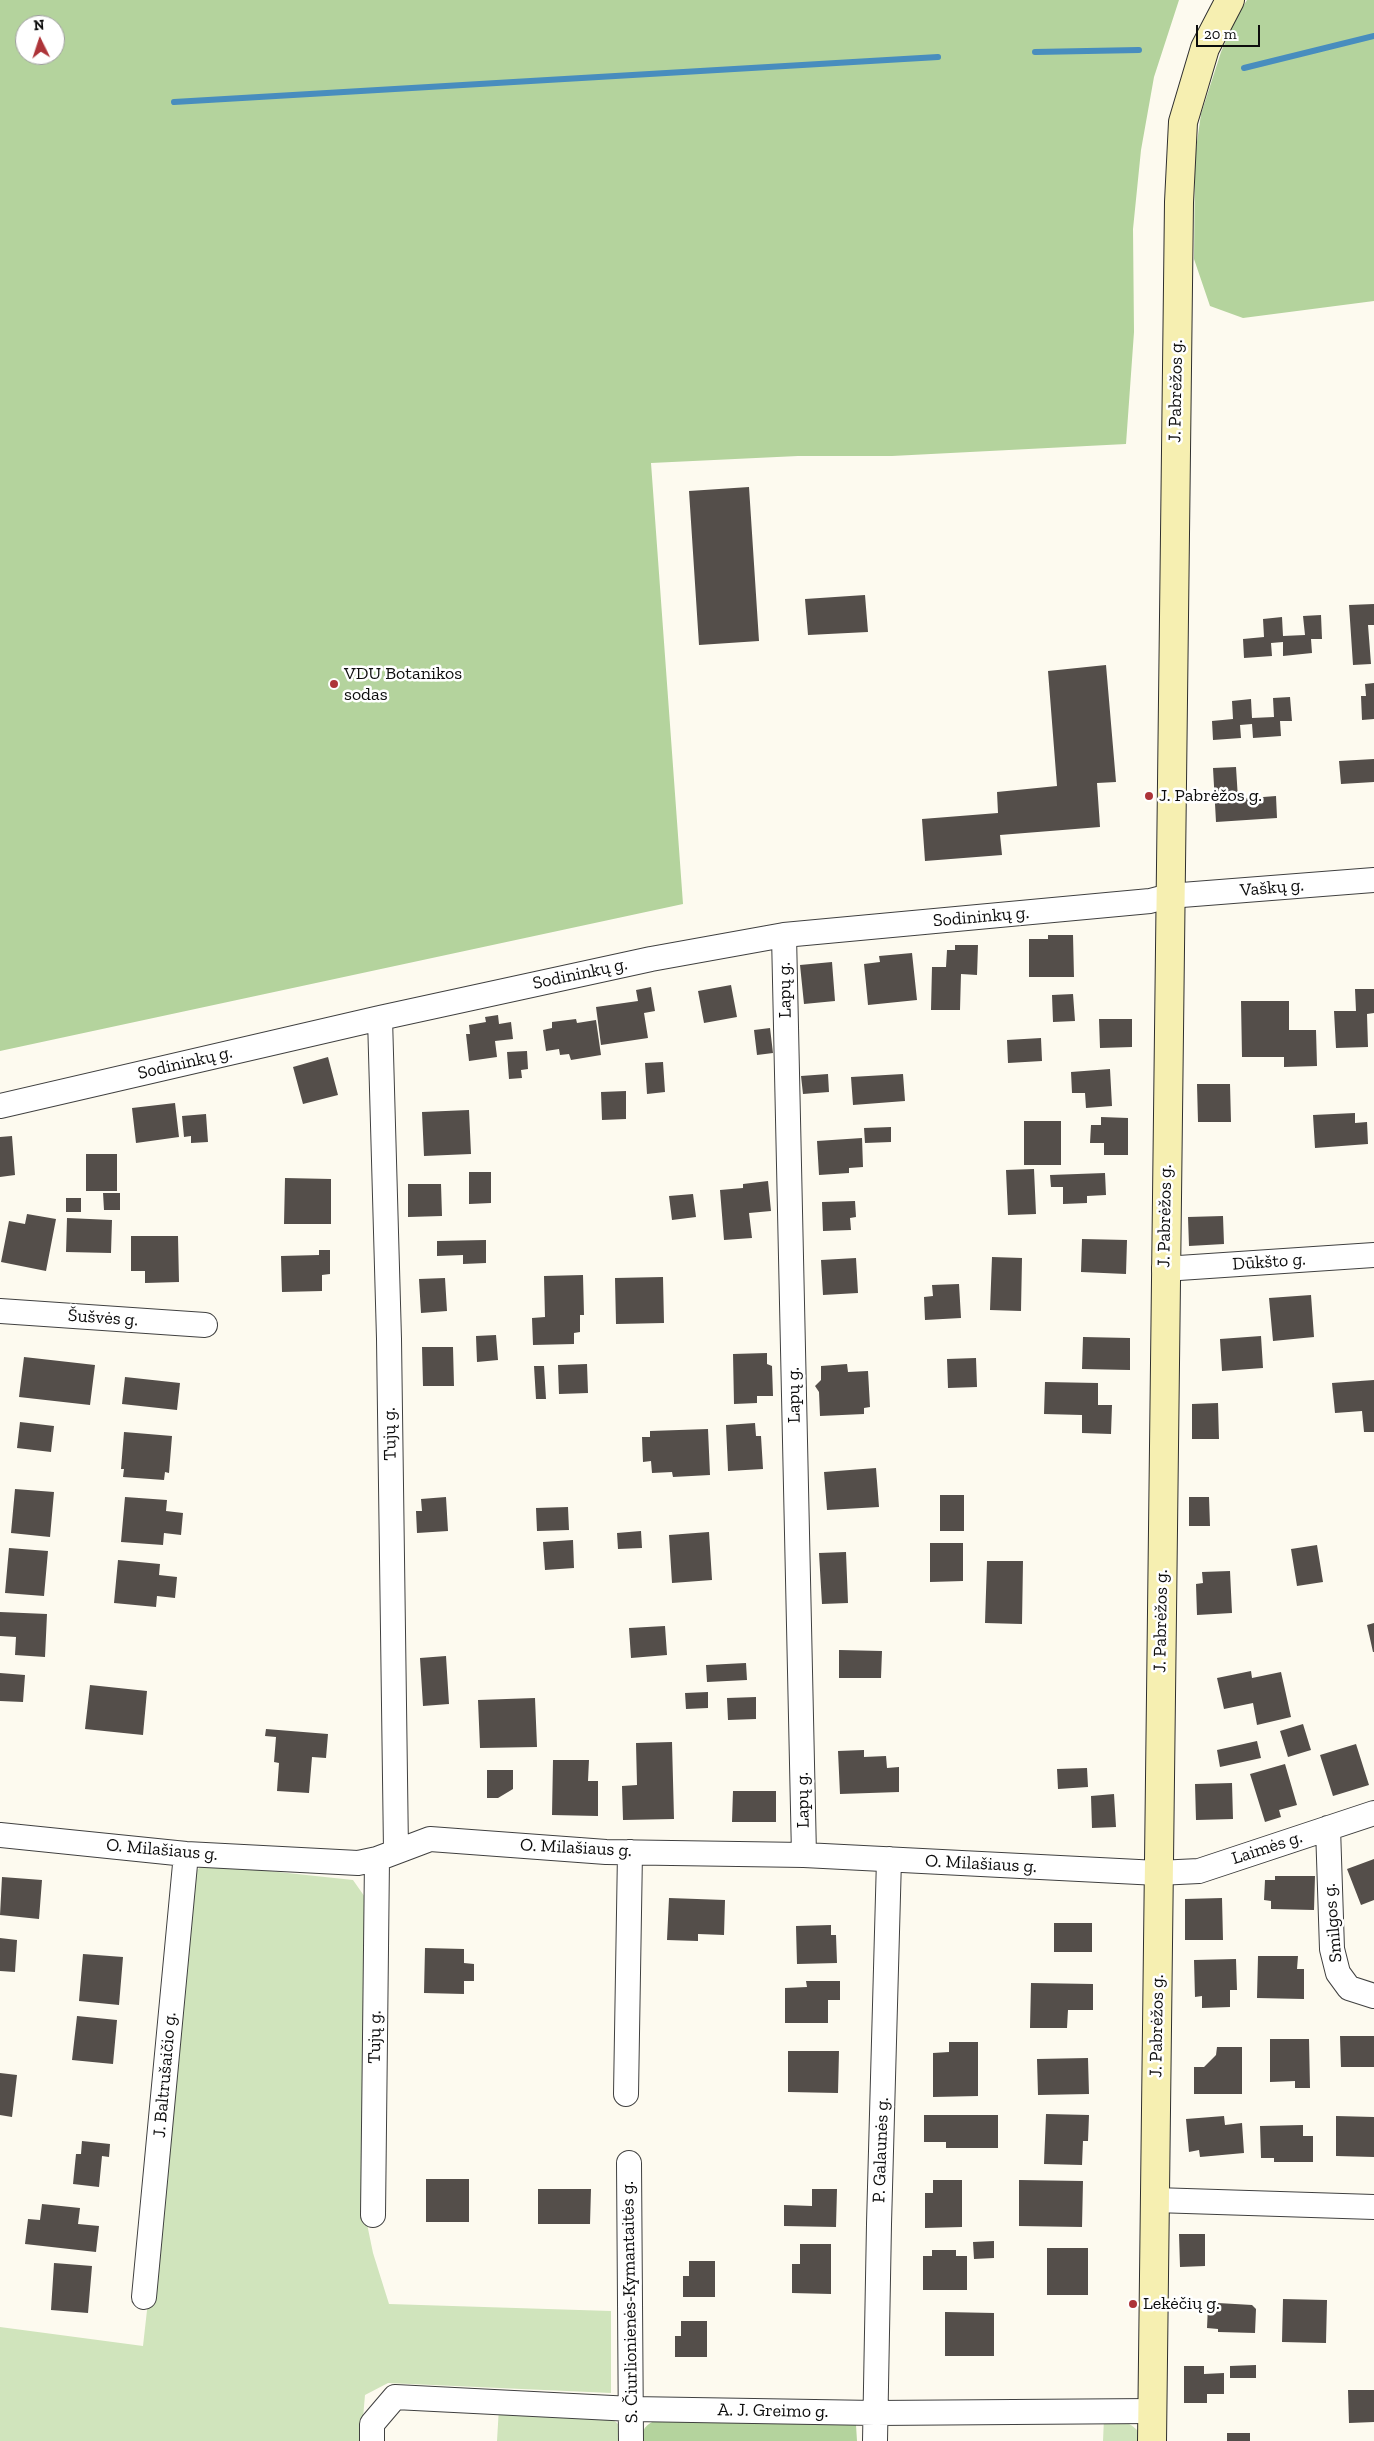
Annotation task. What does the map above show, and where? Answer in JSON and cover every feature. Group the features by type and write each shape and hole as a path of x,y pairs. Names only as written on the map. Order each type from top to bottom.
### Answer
{"street":[{"name":"J. Pabrėžos g.","path":"1152,2441 1164,1269 1178,202 1183,122 1205,48 1230,0"},
{"name":"Vaškų g.","path":"1169,896 1374,880"},
{"name":"Sodininkų g.","path":"0,1106 380,1018 651,959 784,935 1150,901 1169,896"},
{"name":"Lapų g.","path":"784,935 804,1855"},
{"name":"Tujų g.","path":"373,2215 387,1855 389,1339 380,1018"},
{"name":"Dūkšto g.","path":"1164,1269 1374,1255"},
{"name":"Šušvės g.","path":"0,1311 205,1325"},
{"name":"Laimės g.","path":"1158,1873 1198,1871 1374,1813"},
{"name":"Smilgos g.","path":"1328,1828 1332,1949 1338,1973 1349,1988 1374,1996"},
{"name":"O. Milašiaus g.","path":"0,1835 186,1854 358,1863 387,1855 430,1839 630,1852 804,1855 1158,1873"},
{"path":"626,2094 630,1852"},
{"name":"J. Baltrušaičio g.","path":"144,2297 186,1854"},
{"name":"P. Galaunės g.","path":"875,2441 889,1859"},
{"name":"S. Čiurlionienės-Kymantaitės g.","path":"629,2163 631,2441"},
{"path":"1155,2200 1374,2207"},
{"name":"A. J. Greimo g.","path":"372,2441 372,2424 395,2397 632,2409 875,2413 1152,2411"}],"green space":[{"name":"VDU Botanikos sodas","path":"0,0 1179,0 1154,77 1141,150 1133,229 1134,332 1126,444 892,456 798,456 651,463 683,904 0,1051"},
{"path":"1247,0 1374,0 1374,301 1243,318 1210,306 1194,259 1195,156 1201,114 1221,52 1237,16"},
{"path":"203,1864 353,1880 367,1900 366,2219 373,2253 389,2304 611,2311 611,2393 388,2383 365,2395 361,2441 0,2441 0,2327 143,2346 171,2096 191,1877"},
{"path":"499,2407 596,2415 617,2423 623,2441 497,2441"},
{"path":"1104,2418 1120,2420 1129,2424 1142,2435 1142,2441 1103,2441"},
{"path":"659,2419 846,2420 856,2425 857,2441 642,2441 643,2432 646,2427"}],"building":[{"path":"749,487 759,641 699,645 689,491"},
{"path":"865,595 868,632 808,635 805,599"},
{"path":"1374,604 1374,625 1368,625 1371,664 1353,665 1349,605"},
{"path":"1321,615 1322,639 1311,639 1312,653 1283,656 1283,642 1271,643 1272,656 1244,658 1243,639 1264,637 1263,619 1282,617 1283,636 1305,635 1303,616"},
{"path":"1106,665 1116,782 1097,783 1100,827 1000,835 1002,855 925,861 922,819 998,813 997,792 1057,786 1048,671"},
{"path":"1374,683 1374,719 1362,720 1361,696 1366,696 1365,684"},
{"path":"1290,697 1292,721 1280,721 1281,736 1253,738 1252,724 1240,725 1241,738 1213,740 1212,721 1233,719 1232,701 1251,699 1252,718 1274,717 1273,698"},
{"path":"1374,759 1374,782 1341,784 1339,761"},
{"path":"1236,767 1238,799 1276,796 1277,818 1216,822 1213,768"},
{"path":"1048,935 1073,935 1074,977 1029,977 1029,939 1048,939"},
{"path":"955,945 978,945 977,975 961,974 960,1010 931,1010 932,967 946,967 947,950 955,950"},
{"path":"912,953 917,1000 868,1005 864,964 880,962 879,956"},
{"path":"832,962 835,1001 804,1004 800,965"},
{"path":"731,985 737,1017 704,1023 698,991"},
{"path":"651,987 655,1011 644,1013 648,1038 601,1045 596,1007 638,1001 636,990"},
{"path":"1355,989 1374,989 1374,1013 1367,1014 1368,1047 1336,1048 1334,1011 1356,1011"},
{"path":"1073,994 1075,1021 1053,1022 1052,995"},
{"path":"1241,1001 1289,1001 1289,1030 1316,1030 1317,1066 1284,1067 1284,1057 1242,1057"},
{"path":"498,1015 499,1024 511,1022 513,1039 495,1041 497,1057 469,1061 466,1034 470,1034 469,1025 486,1022 485,1017"},
{"path":"576,1019 577,1023 596,1020 601,1055 571,1060 569,1054 560,1055 559,1049 546,1051 543,1030 552,1028 552,1022"},
{"path":"1099,1019 1132,1019 1132,1047 1100,1048"},
{"path":"770,1028 773,1053 757,1055 754,1030"},
{"path":"1041,1038 1042,1061 1008,1063 1007,1040"},
{"path":"527,1051 528,1069 521,1070 522,1078 509,1079 507,1052"},
{"path":"328,1057 338,1095 303,1104 293,1067"},
{"path":"663,1062 665,1092 647,1094 645,1063"},
{"path":"1110,1069 1112,1106 1086,1108 1085,1093 1072,1093 1071,1072"},
{"path":"828,1074 829,1092 803,1094 801,1076"},
{"path":"903,1074 905,1101 853,1105 851,1077"},
{"path":"1197,1084 1230,1084 1231,1122 1198,1122"},
{"path":"626,1091 626,1119 602,1120 601,1092"},
{"path":"175,1103 179,1137 136,1143 132,1108"},
{"path":"469,1110 471,1154 424,1156 422,1112"},
{"path":"1355,1113 1355,1123 1367,1122 1368,1144 1315,1148 1313,1115"},
{"path":"206,1114 208,1142 191,1143 191,1136 184,1137 182,1116"},
{"path":"1101,1117 1128,1118 1128,1155 1104,1155 1104,1143 1090,1143 1091,1125 1101,1125"},
{"path":"1024,1121 1061,1121 1061,1165 1024,1165"},
{"path":"891,1127 891,1142 865,1143 864,1128"},
{"path":"12,1136 15,1175 0,1177 0,1137"},
{"path":"862,1138 863,1167 849,1168 849,1173 819,1175 817,1141"},
{"path":"86,1154 117,1154 117,1191 86,1191"},
{"path":"1034,1169 1036,1214 1008,1215 1006,1170"},
{"path":"469,1172 491,1172 491,1203 469,1204"},
{"path":"1105,1173 1106,1195 1087,1196 1087,1203 1063,1204 1063,1187 1051,1187 1050,1175"},
{"path":"285,1178 331,1179 331,1224 284,1224"},
{"path":"768,1181 771,1211 749,1213 752,1238 724,1240 720,1190 743,1188 743,1184"},
{"path":"408,1184 441,1184 442,1216 408,1217"},
{"path":"103,1193 120,1193 120,1210 104,1210"},
{"path":"693,1194 696,1217 672,1220 669,1196"},
{"path":"66,1198 81,1198 81,1212 66,1212"},
{"path":"855,1201 856,1217 850,1218 851,1230 823,1231 822,1202"},
{"path":"27,1214 56,1219 46,1271 1,1262 9,1221 25,1224"},
{"path":"1223,1216 1224,1244 1189,1246 1188,1217"},
{"path":"67,1218 112,1220 111,1253 66,1252"},
{"path":"131,1236 178,1236 179,1282 145,1283 145,1271 131,1271"},
{"path":"1082,1239 1127,1240 1126,1274 1081,1272"},
{"path":"486,1240 486,1263 463,1264 463,1255 437,1256 437,1241"},
{"path":"319,1250 330,1250 330,1274 322,1275 322,1291 282,1292 281,1256 319,1255"},
{"path":"992,1257 1022,1258 1021,1311 990,1310"},
{"path":"856,1258 858,1293 823,1295 821,1260"},
{"path":"583,1275 584,1315 580,1315 580,1332 574,1333 574,1344 533,1345 532,1318 545,1317 544,1276"},
{"path":"663,1277 664,1323 616,1324 615,1278"},
{"path":"445,1278 447,1311 421,1313 419,1279"},
{"path":"959,1284 961,1318 925,1320 924,1297 933,1296 932,1285"},
{"path":"1311,1295 1314,1337 1273,1341 1269,1298"},
{"path":"496,1335 498,1360 477,1362 476,1336"},
{"path":"1261,1336 1263,1368 1222,1371 1220,1339"},
{"path":"1083,1337 1130,1338 1130,1370 1082,1369"},
{"path":"422,1347 453,1347 454,1386 423,1386"},
{"path":"767,1353 767,1364 772,1366 773,1396 757,1396 757,1403 734,1404 733,1354"},
{"path":"24,1357 95,1365 90,1405 19,1397"},
{"path":"976,1358 977,1387 948,1388 947,1359"},
{"path":"587,1364 588,1393 559,1394 558,1365"},
{"path":"847,1364 848,1372 868,1371 870,1407 864,1408 864,1414 820,1416 819,1392 815,1386 821,1380 821,1366"},
{"path":"534,1366 544,1366 546,1399 536,1399"},
{"path":"125,1377 180,1383 177,1410 122,1404"},
{"path":"1374,1380 1374,1432 1364,1432 1362,1411 1335,1413 1332,1383"},
{"path":"1045,1382 1098,1383 1098,1405 1112,1405 1111,1434 1082,1433 1082,1415 1044,1414"},
{"path":"1218,1403 1219,1439 1192,1439 1192,1404"},
{"path":"20,1422 54,1426 51,1452 17,1448"},
{"path":"755,1423 756,1436 761,1436 763,1469 728,1471 726,1425"},
{"path":"708,1429 710,1475 673,1477 672,1472 652,1473 651,1461 643,1462 642,1437 650,1437 650,1431"},
{"path":"124,1432 172,1436 169,1473 165,1472 164,1480 123,1477 124,1469 121,1469"},
{"path":"876,1468 879,1507 827,1510 824,1472"},
{"path":"15,1489 54,1492 50,1537 11,1533"},
{"path":"940,1495 964,1495 964,1531 940,1531"},
{"path":"125,1497 167,1500 166,1511 183,1513 181,1535 164,1533 163,1545 121,1542"},
{"path":"446,1497 448,1531 417,1533 416,1511 422,1511 421,1499"},
{"path":"1189,1497 1209,1497 1210,1526 1189,1526"},
{"path":"568,1507 569,1530 537,1531 536,1508"},
{"path":"641,1531 642,1548 618,1549 617,1533"},
{"path":"709,1532 712,1580 672,1583 669,1535"},
{"path":"573,1540 574,1568 545,1570 543,1542"},
{"path":"930,1543 963,1543 963,1581 930,1582"},
{"path":"1317,1545 1323,1582 1297,1586 1291,1549"},
{"path":"9,1548 48,1551 44,1596 5,1593"},
{"path":"846,1552 848,1603 822,1604 819,1553"},
{"path":"118,1560 160,1564 159,1575 177,1577 175,1598 157,1596 156,1607 114,1603"},
{"path":"987,1561 1023,1561 1022,1624 985,1623"},
{"path":"1230,1571 1232,1613 1197,1615 1196,1584 1203,1583 1202,1572"},
{"path":"0,1612 47,1614 45,1657 15,1655 16,1637 0,1636"},
{"path":"1374,1623 1374,1652 1373,1652 1367,1625"},
{"path":"665,1626 667,1655 631,1658 629,1628"},
{"path":"839,1650 882,1651 881,1678 839,1678"},
{"path":"446,1656 449,1704 423,1706 420,1658"},
{"path":"746,1663 747,1680 707,1682 706,1665"},
{"path":"1251,1671 1252,1678 1281,1672 1291,1717 1257,1725 1253,1703 1224,1709 1217,1678"},
{"path":"0,1673 25,1675 23,1702 0,1701"},
{"path":"90,1685 147,1691 143,1735 85,1729"},
{"path":"708,1692 708,1708 686,1709 685,1693"},
{"path":"756,1697 756,1719 728,1720 727,1698"},
{"path":"535,1698 537,1747 480,1748 478,1700"},
{"path":"1303,1724 1311,1750 1288,1757 1280,1731"},
{"path":"266,1729 328,1734 326,1758 312,1757 309,1793 277,1791 279,1763 274,1762 276,1737 265,1736"},
{"path":"1257,1741 1261,1758 1220,1767 1217,1750"},
{"path":"672,1742 674,1819 623,1820 622,1786 637,1785 636,1743"},
{"path":"1356,1744 1369,1785 1333,1796 1320,1755"},
{"path":"864,1750 864,1757 886,1756 887,1768 899,1767 899,1792 840,1794 838,1751"},
{"path":"553,1760 589,1760 588,1781 598,1781 598,1816 552,1815"},
{"path":"1285,1764 1297,1805 1279,1810 1281,1817 1265,1822 1250,1774"},
{"path":"1087,1768 1088,1787 1058,1789 1057,1769"},
{"path":"487,1770 513,1770 513,1789 498,1798 487,1798"},
{"path":"1232,1783 1233,1819 1196,1820 1195,1784"},
{"path":"733,1791 776,1791 776,1822 732,1822"},
{"path":"1114,1794 1116,1827 1092,1828 1091,1796"},
{"path":"1374,1859 1374,1900 1361,1905 1347,1869"},
{"path":"1275,1876 1315,1876 1314,1910 1271,1909 1271,1901 1264,1900 1265,1880 1275,1880"},
{"path":"2,1877 42,1880 39,1919 0,1915"},
{"path":"669,1898 725,1900 724,1935 698,1934 698,1941 667,1940"},
{"path":"1222,1898 1223,1940 1185,1940 1185,1899"},
{"path":"1054,1923 1092,1923 1092,1952 1054,1952"},
{"path":"831,1925 831,1935 836,1935 837,1963 797,1964 796,1926"},
{"path":"0,1938 17,1940 15,1972 0,1971"},
{"path":"425,1948 464,1949 464,1963 474,1964 474,1981 464,1981 464,1994 424,1993"},
{"path":"83,1954 123,1957 119,2005 79,2001"},
{"path":"1258,1956 1298,1956 1297,1969 1304,1969 1304,1999 1257,1998"},
{"path":"1236,1959 1237,1990 1230,1990 1230,2007 1202,2008 1202,1996 1195,1997 1194,1960"},
{"path":"806,1981 840,1981 840,2000 828,2000 828,2023 785,2023 785,1988 807,1987"},
{"path":"1031,1983 1093,1984 1093,2010 1068,2010 1067,2028 1030,2028"},
{"path":"77,2016 117,2020 113,2064 72,2060"},
{"path":"1340,2036 1374,2036 1374,2067 1341,2067"},
{"path":"1270,2039 1309,2039 1310,2088 1295,2088 1295,2081 1270,2082"},
{"path":"949,2042 978,2042 978,2096 933,2097 933,2053 949,2052"},
{"path":"1217,2047 1242,2047 1242,2094 1194,2094 1194,2067 1204,2067 1216,2055"},
{"path":"788,2051 839,2051 838,2093 788,2092"},
{"path":"1088,2058 1089,2094 1038,2095 1037,2059"},
{"path":"0,2073 17,2075 12,2117 0,2115"},
{"path":"1046,2114 1089,2115 1088,2141 1083,2141 1082,2165 1044,2164"},
{"path":"924,2115 998,2115 998,2148 946,2148 946,2142 924,2142"},
{"path":"1224,2116 1225,2125 1242,2123 1244,2153 1200,2157 1199,2150 1189,2152 1186,2119"},
{"path":"1336,2116 1374,2117 1374,2157 1336,2156"},
{"path":"1303,2125 1303,2136 1313,2136 1313,2162 1274,2162 1274,2158 1261,2158 1260,2126"},
{"path":"82,2141 110,2144 109,2157 102,2156 99,2187 73,2184 76,2154 81,2154"},
{"path":"426,2179 469,2179 469,2222 426,2222"},
{"path":"933,2180 962,2180 962,2227 925,2228 925,2193 933,2193"},
{"path":"1019,2180 1083,2181 1082,2227 1019,2226"},
{"path":"538,2189 591,2189 590,2224 538,2224"},
{"path":"812,2189 837,2189 836,2227 784,2226 784,2205 812,2206"},
{"path":"42,2204 80,2208 78,2224 99,2226 96,2252 25,2244 28,2219 40,2220"},
{"path":"1179,2234 1205,2234 1205,2266 1180,2267"},
{"path":"994,2241 994,2258 974,2259 973,2242"},
{"path":"800,2244 831,2244 831,2294 792,2293 792,2264 800,2264"},
{"path":"1047,2248 1088,2248 1088,2295 1047,2295"},
{"path":"932,2250 956,2250 956,2256 967,2256 967,2290 923,2290 923,2256 932,2256"},
{"path":"689,2261 715,2261 715,2297 683,2297 683,2276 689,2276"},
{"path":"54,2263 92,2266 88,2313 51,2310"},
{"path":"1283,2299 1327,2300 1326,2343 1282,2342"},
{"path":"1218,2303 1252,2305 1256,2309 1255,2333 1218,2332 1218,2329 1207,2328 1208,2306 1217,2306"},
{"path":"945,2312 994,2313 994,2356 945,2356"},
{"path":"681,2321 707,2321 707,2357 675,2357 675,2336 681,2336"},
{"path":"1256,2365 1256,2378 1230,2378 1230,2366"},
{"path":"1184,2366 1204,2366 1204,2374 1224,2373 1224,2394 1207,2394 1207,2403 1184,2403"},
{"path":"1348,2390 1374,2390 1374,2422 1349,2423"},
{"path":"1227,2433 1250,2433 1250,2441 1227,2441"}],"waterway":[{"path":"1244,68 1374,36"},
{"path":"1035,52 1139,50"},
{"path":"174,102 938,57"}],"place":[{"name":"VDU Botanikos sodas","path":"334,684"},
{"name":"J. Pabrėžos g.","path":"1149,796"},
{"name":"Lekėčių g.","path":"1133,2304"}]}
